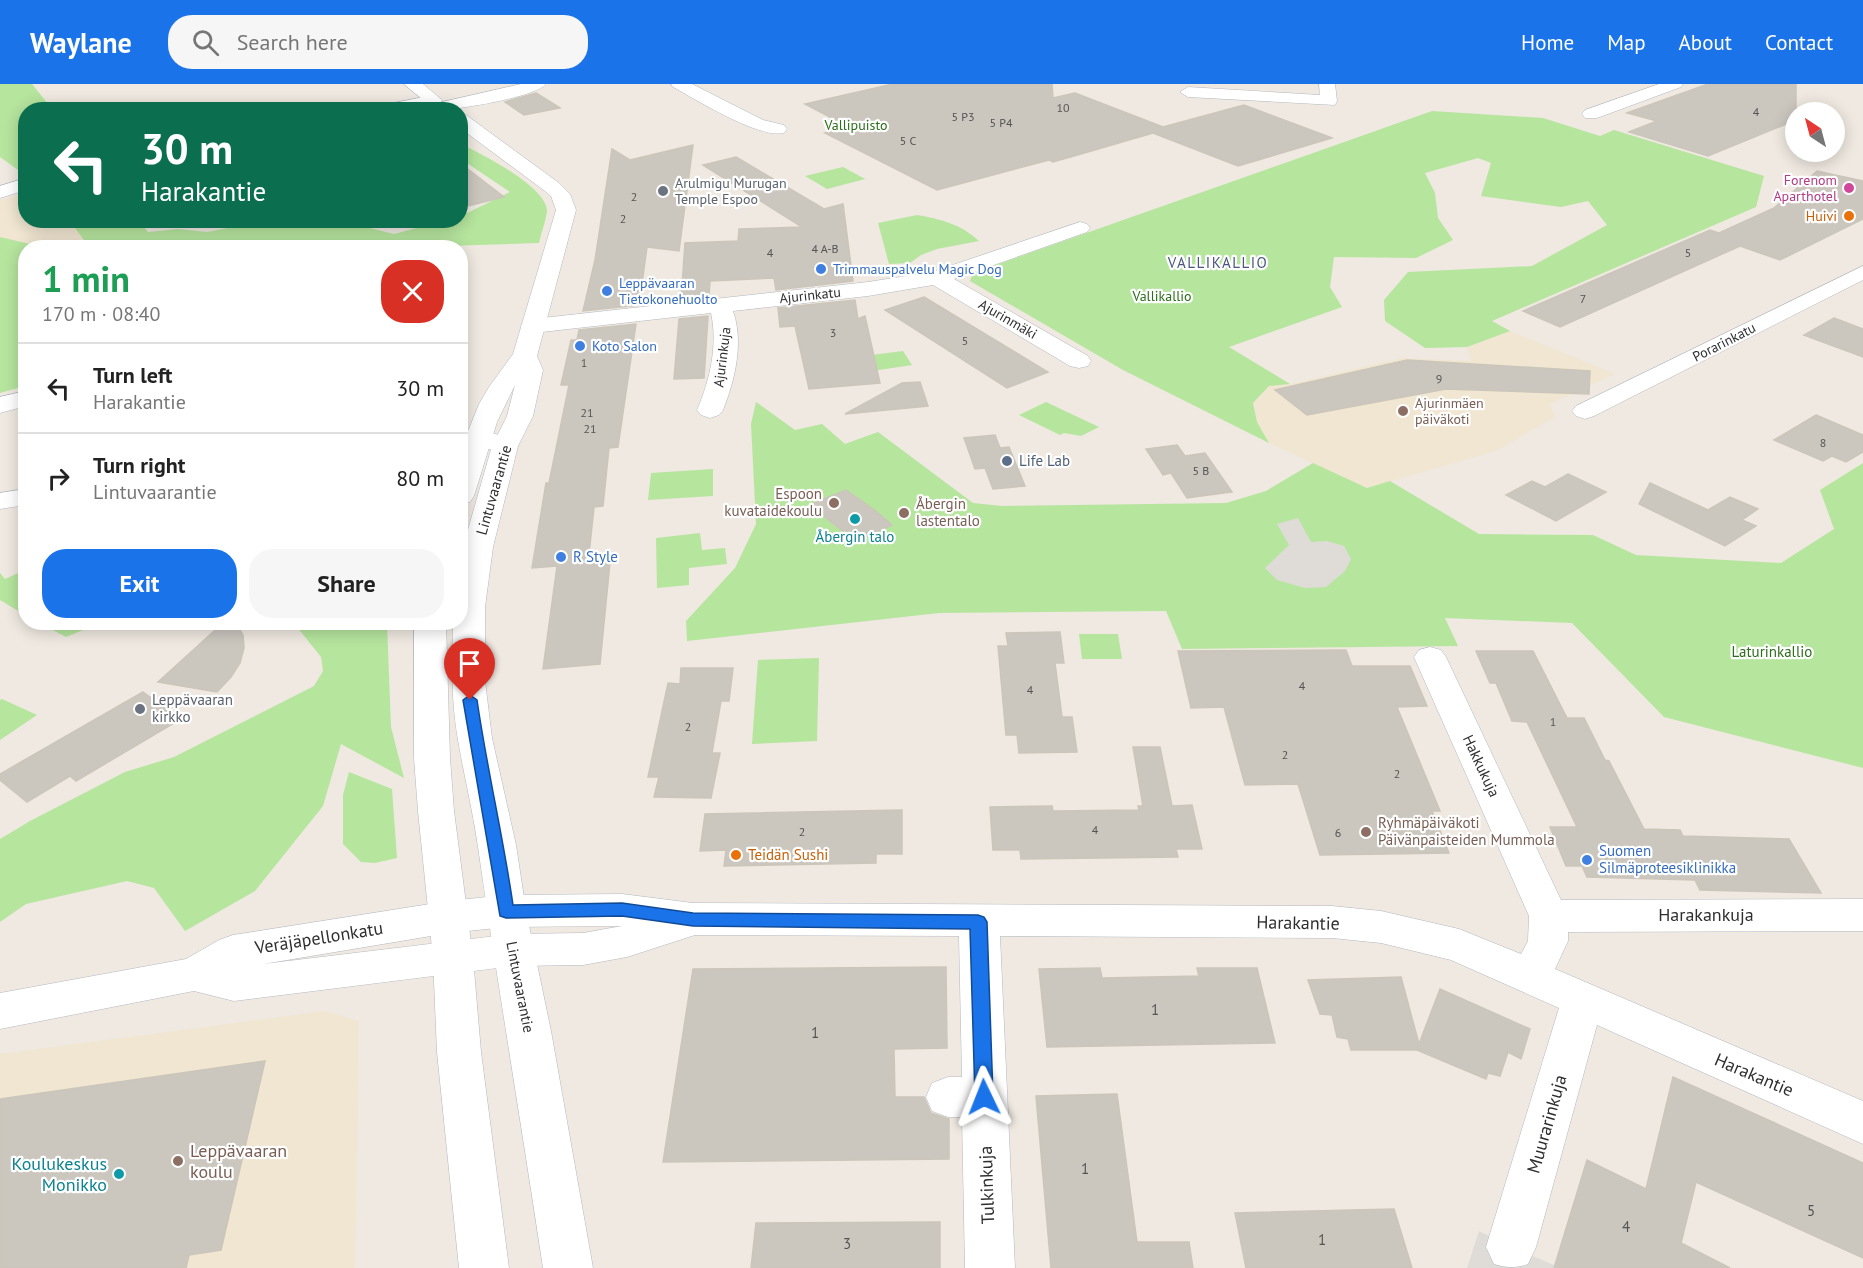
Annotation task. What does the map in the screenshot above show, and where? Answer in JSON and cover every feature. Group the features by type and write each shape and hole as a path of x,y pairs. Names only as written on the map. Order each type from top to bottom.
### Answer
{"street":[{"path":"412,84 433,102"},
{"path":"454,102 528,84"},
{"path":"460,102 516,92 538,84"},
{"path":"679,84 757,124 778,129"},
{"path":"1188,92 1329,101 1327,84"},
{"path":"1591,114 1675,84"},
{"name":"Lintuvaarantie","path":"468,125 552,187 564,201 566,210 525,356 510,372 486,418 468,471"},
{"path":"0,192 18,186"},
{"name":"Ajurinkatu","path":"533,326 868,289 936,278 1080,228"},
{"name":"Porarinkatu","path":"1585,411 1861,276"},
{"name":"Ajurinmäki","path":"936,278 1079,361"},
{"name":"Ajurinkuja","path":"711,410 720,390 727,321 720,304"},
{"path":"0,405 18,400"},
{"name":"Lintuvaarantie","path":"476,446 478,547 468,607 468,681 475,738 497,845 509,931 529,1031 568,1268"},
{"path":"0,501 18,498"},
{"path":"430,630 432,758 451,938 459,1052 483,1268"},
{"name":"Hakkukuja","path":"1430,657 1549,916"},
{"name":"Harakankuja","path":"1549,916 1863,915"},
{"path":"1531,976 1548,941 1549,916"},
{"name":"Harakantie","path":"451,938 509,931 583,949 627,941 693,919 1332,922 1381,927 1459,945 1863,1123"},
{"name":"Tulkinkuja","path":"978,922 966,1097 990,1268"},
{"path":"0,1011 194,974 234,984 451,938"},
{"name":"Muurarinkuja","path":"1511,1247 1583,1000"}],"shaded area":[{"path":"18,195 18,228 75,228 84,240 18,241 0,237 0,200"},
{"name":"Ajurinmäen päiväkoti","path":"1510,331 1615,374 1550,404 1555,417 1496,451 1367,488 1269,443 1257,422 1253,403 1269,386 1290,384 1402,358 1471,361 1467,347"},
{"path":"1298,518 1311,542 1327,541 1344,546 1351,559 1345,571 1326,587 1305,588 1277,580 1265,568 1289,545 1277,524"},
{"name":"Leppävaaran koulu","path":"325,1011 359,1021 355,1268 0,1268 0,1054"},
{"path":"1479,1231 1511,1247 1561,1268 1467,1268"}],"green space":[{"path":"0,84 32,84 46,102 18,102 18,170 0,157"},
{"name":"Vallikallio","path":"1432,111 1543,118 1600,136 1614,130 1764,176 1756,207 1492,321 1510,331 1467,347 1425,348 1385,321 1384,300 1408,272 1532,266 1607,225 1588,201 1561,207 1481,196 1491,163 1478,158 1425,173 1435,193 1438,218 1453,240 1416,258 1334,257 1330,287 1342,307 1229,347 1290,384 1269,386 1253,403 1257,422 1269,443 1123,370 970,281 973,273"},
{"path":"468,148 525,182 544,202 547,211 539,243 468,245 468,240 84,240 75,228 145,228 148,232 178,229 207,232 227,228 370,228 394,234 417,228 468,228 468,213 510,192 468,164"},
{"path":"843,167 865,179 827,189 805,176"},
{"path":"917,215 950,223 965,230 979,241 937,249 921,255 910,263 889,264 878,223"},
{"path":"0,237 18,241 18,388 0,393"},
{"path":"903,351 912,365 872,371 864,356"},
{"name":"Laturinkallio","path":"756,402 795,430 822,424 845,444 878,432 973,503 1002,506 1226,503 1266,491 1313,463 1367,488 1390,481 1479,534 1593,535 1636,555 1781,563 1834,529 1820,490 1863,463 1863,768 1664,717 1572,623 1445,618 1458,646 1182,649 1166,611 939,613 687,641 686,621 735,568 756,524 751,424"},
{"path":"1046,402 1099,427 1081,436 1064,433 1060,435 1019,415"},
{"path":"713,469 713,496 648,500 651,473"},
{"path":"700,533 702,550 725,548 727,564 689,568 689,585 657,588 656,538"},
{"path":"0,573 5,579 18,573 18,611 0,600"},
{"path":"52,630 83,630 66,637"},
{"path":"299,630 387,630 391,727 404,778 341,744 323,806 255,891 185,931 154,888 127,881 26,904 0,922 0,839 125,772 174,757 314,686 323,671 321,657"},
{"path":"1079,634 1118,634 1122,659 1082,659"},
{"path":"819,658 817,741 752,744 758,660"},
{"path":"0,700 37,715 0,740"},
{"path":"349,772 392,789 397,858 375,863 361,862 343,844 343,795"}],"building":[{"path":"893,84 1052,84 1053,98 1075,93 1163,127 1244,105 1332,138 1238,166 1153,133 1053,162 1049,160 937,190 825,133 849,127 805,104"},
{"path":"1708,84 1796,84 1796,102 1785,102 1785,124 1708,156 1629,132 1657,121 1627,113"},
{"path":"536,93 560,108 524,115 505,102"},
{"path":"693,145 679,251 647,247 639,305 583,311 595,260 612,149 630,160"},
{"path":"736,157 824,209 843,204 853,281 776,290 774,278 710,281 709,297 681,300 685,243 738,241 739,229 802,227 703,165"},
{"path":"468,169 504,197 468,206"},
{"path":"1817,171 1863,181 1863,219 1780,260 1740,246 1560,327 1523,311 1710,230 1719,233 1774,208"},
{"path":"924,297 1048,372 1007,388 885,310"},
{"path":"855,300 858,319 865,316 880,383 809,389 795,326 780,327 778,308"},
{"path":"708,316 704,378 674,379 679,319"},
{"path":"1834,318 1863,329 1863,357 1804,335"},
{"path":"636,324 618,447 609,448 603,506 594,507 588,564 610,562 600,664 543,669 557,566 532,568 546,483 549,483 569,385 561,385 571,340 577,340 579,330"},
{"name":"Ajurinmäen päiväkoti","path":"1407,360 1590,371 1589,394 1446,389 1307,415 1275,390"},
{"path":"920,382 928,406 845,414 902,383"},
{"path":"1816,415 1863,435 1863,452 1846,462 1832,456 1823,461 1774,440"},
{"path":"995,435 1000,448 1009,447 1025,486 993,489 985,468 975,469 964,438"},
{"path":"1177,445 1185,456 1205,453 1232,492 1187,498 1171,473 1163,475 1146,449"},
{"path":"1568,474 1606,492 1556,521 1506,495 1532,481 1545,487"},
{"path":"1650,483 1708,510 1730,497 1758,509 1742,520 1756,526 1725,546 1639,504"},
{"name":"Åbergin talo","path":"846,490 892,525 856,541 809,505"},
{"path":"215,630 240,630 243,635 244,648 240,663 217,692 158,682"},
{"path":"1060,632 1064,663 1055,663 1062,717 1072,717 1077,752 1019,753 1017,735 1006,735 998,646 1008,646 1006,633"},
{"path":"1346,650 1352,666 1410,666 1427,706 1397,707 1440,811 1432,811 1449,853 1320,855 1298,784 1245,785 1224,707 1191,708 1178,651"},
{"path":"1476,651 1533,651 1567,718 1584,718 1644,829 1680,830 1683,836 1789,839 1821,893 1700,890 1695,880 1587,877 1582,866 1566,866 1550,827 1577,827 1527,722 1512,721 1496,683 1490,683"},
{"path":"681,668 733,668 729,701 721,701 712,753 720,753 711,798 654,797 659,777 648,777 668,683 680,684"},
{"path":"143,692 181,719 76,781 70,776 27,802 0,780 0,774"},
{"path":"1133,747 1160,747 1172,806 1192,805 1202,849 1176,849 1178,857 1021,859 1020,850 993,850 990,807 1052,806 1053,811 1139,810 1138,806 1143,806"},
{"path":"902,810 902,854 876,854 876,863 724,866 726,850 700,851 705,814"},
{"path":"946,967 947,1048 894,1049 895,1097 924,1097 931,1113 949,1119 949,1159 663,1162 693,969"},
{"path":"1100,968 1102,978 1199,976 1197,968 1257,968 1275,1043 1047,1047 1039,969"},
{"path":"1401,977 1419,1044 1440,989 1530,1029 1521,1059 1508,1052 1500,1076 1488,1073 1486,1079 1417,1050 1351,1050 1348,1039 1337,1037 1332,1015 1320,1014 1308,980"},
{"name":"Koulukeskus Monikko","path":"265,1061 221,1250 189,1255 186,1268 0,1268 0,1099"},
{"path":"1673,1077 1863,1163 1863,1258 1696,1182 1681,1243 1730,1268 1554,1268 1587,1160 1646,1189"},
{"path":"1117,1094 1137,1242 1189,1242 1193,1268 1051,1268 1036,1096"},
{"path":"1394,1209 1412,1268 1246,1268 1235,1213"},
{"path":"940,1222 940,1268 751,1268 756,1223"}],"place":[{"name":"Forenom Aparthotel","path":"1849,188"},
{"name":"Arulmigu Murugan Temple Espoo","path":"663,191"},
{"name":"Huivi","path":"1849,216"},
{"name":"Trimmauspalvelu Magic Dog","path":"821,269"},
{"name":"Leppävaaran Tietokonehuolto","path":"607,291"},
{"name":"Koto Salon","path":"580,346"},
{"name":"Ajurinmäen päiväkoti","path":"1403,411"},
{"name":"Life Lab","path":"1007,461"},
{"name":"Espoon kuvataidekoulu","path":"834,503"},
{"name":"Åbergin lastentalo","path":"904,513"},
{"name":"Åbergin talo","path":"855,519"},
{"name":"R Style","path":"561,557"},
{"name":"Leppävaaran kirkko","path":"140,709"},
{"name":"Ryhmäpäiväkoti Päivänpaisteiden Mummola","path":"1366,832"},
{"name":"Teidän Sushi","path":"736,855"},
{"name":"Suomen Silmäproteesiklinikka","path":"1587,860"},
{"name":"Leppävaaran koulu","path":"178,1161"},
{"name":"Koulukeskus Monikko","path":"119,1174"}],"district":[{"name":"VALLIKALLIO","path":"1218,263"}],"route":[{"path":"470,700 475,738 497,845 506,911 622,910 693,919 978,922 984,1097"}],"park label":[{"name":"Vallipuisto","path":"856,125"}]}
